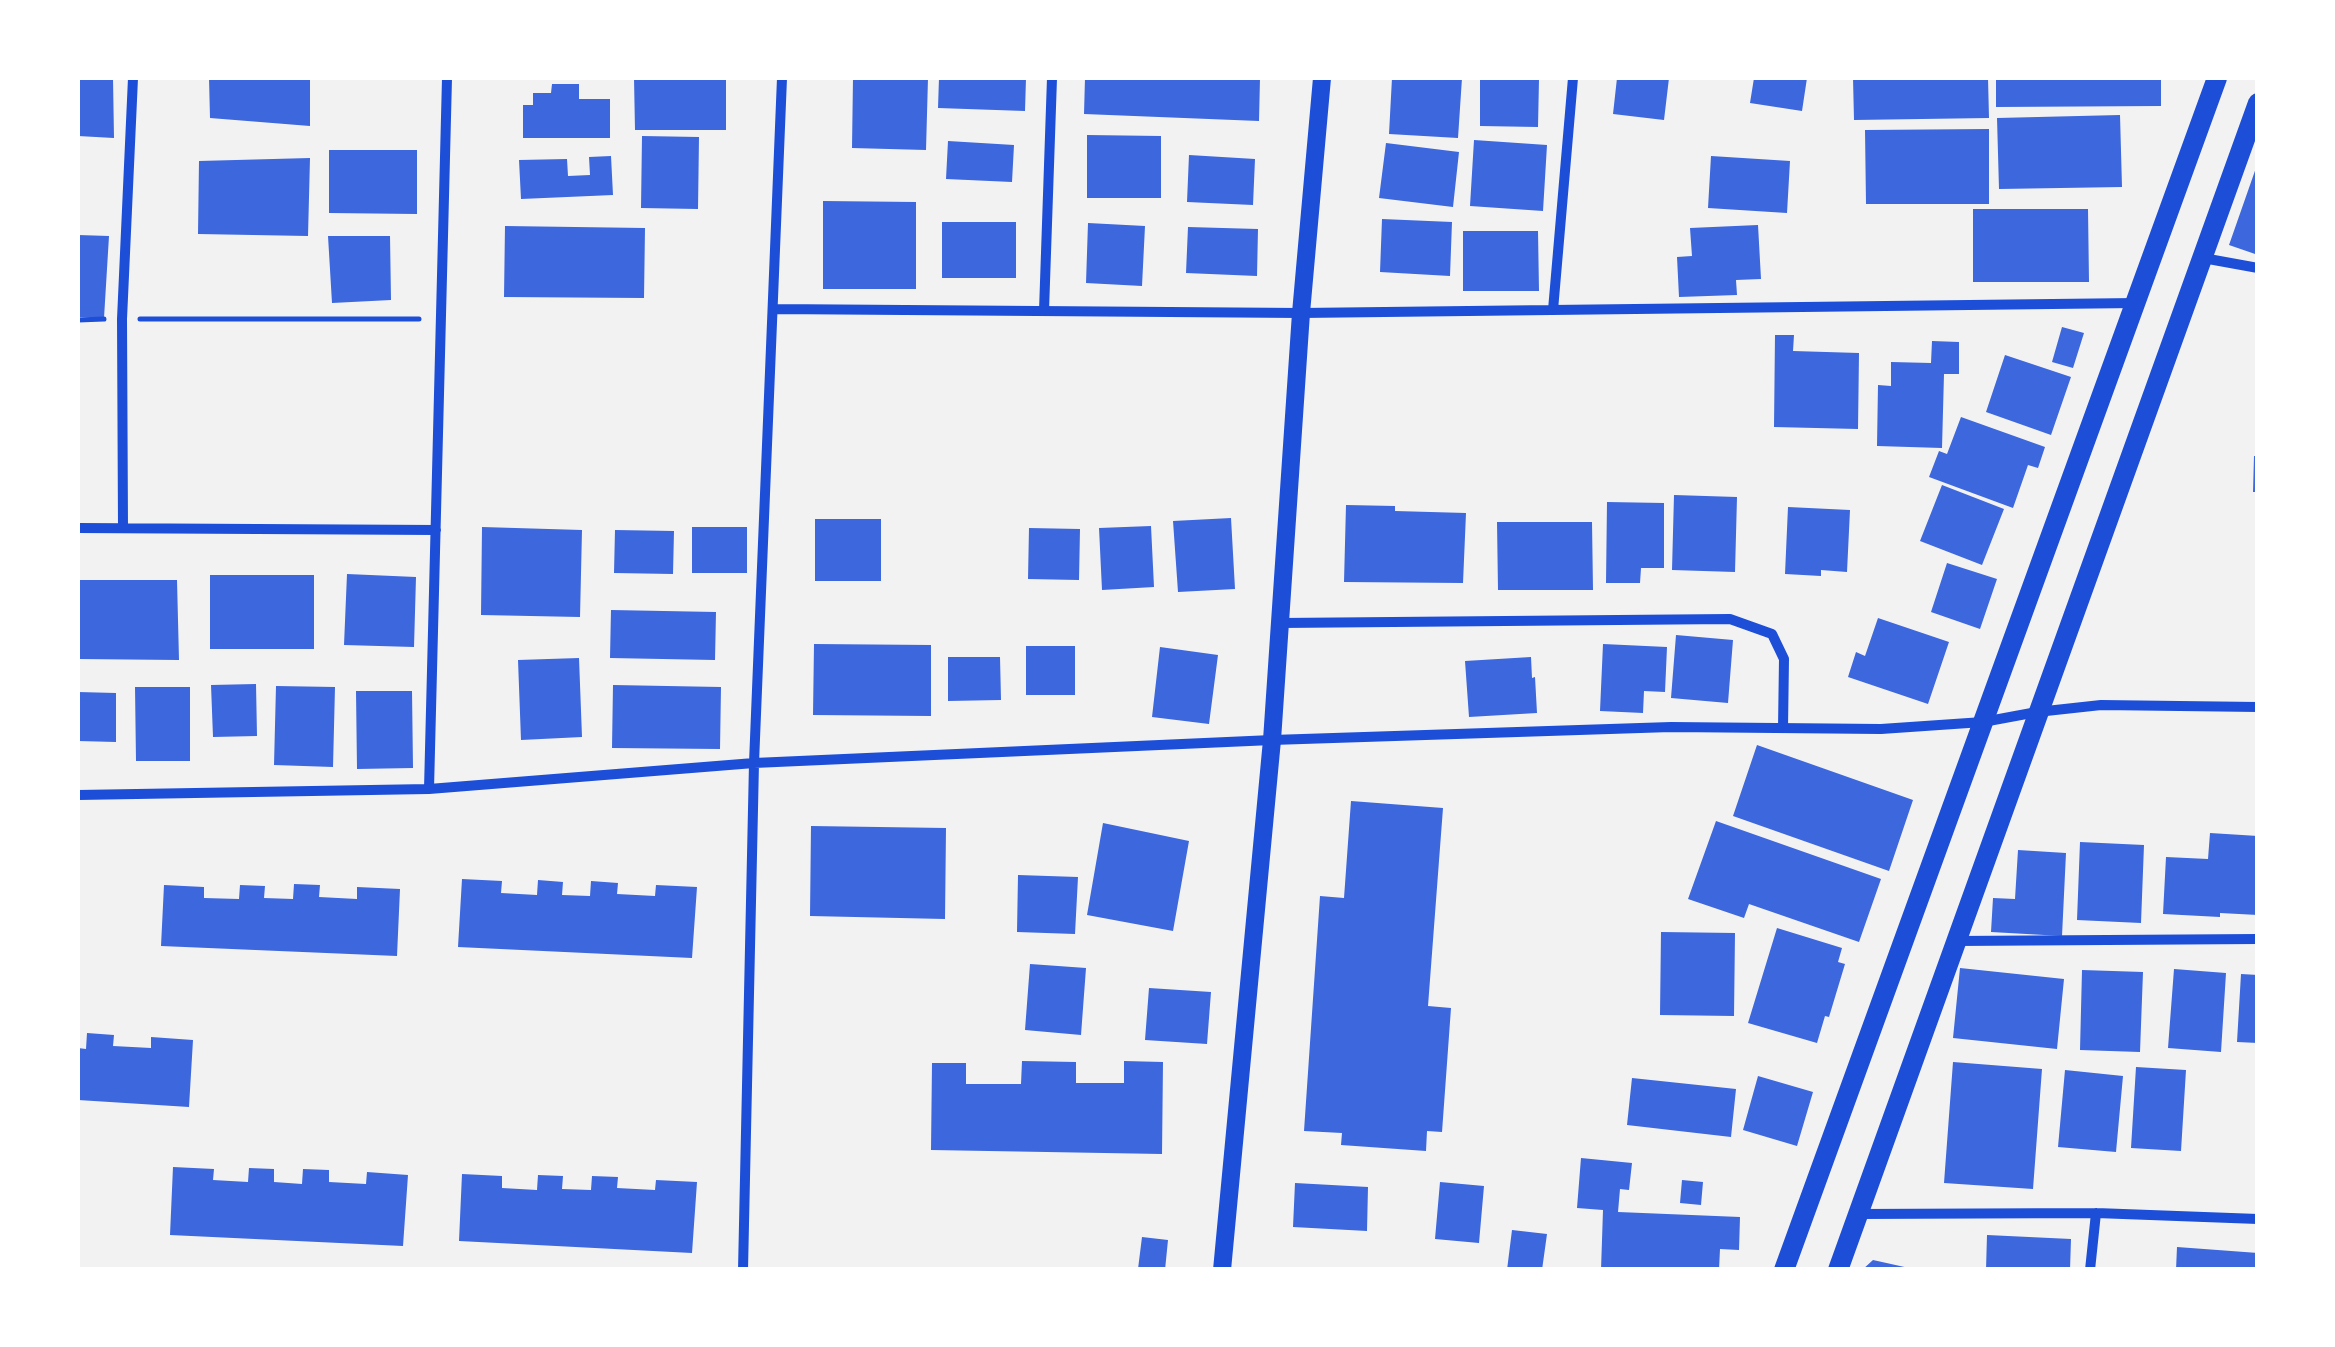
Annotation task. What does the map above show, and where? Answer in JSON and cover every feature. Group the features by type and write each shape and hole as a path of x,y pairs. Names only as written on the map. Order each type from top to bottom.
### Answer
{"main road":[{"path":"1784,1270 2217,78"},
{"path":"1838,1270 2258,103"}],"street":[{"path":"123,528 122,320 133,78"},
{"path":"429,789 447,78"},
{"path":"743,1270 754,764 782,78"},
{"path":"1044,311 1052,78"},
{"path":"1222,1270 1272,740 1300,313 1322,78"},
{"path":"1552,310 1573,78"},
{"path":"2202,258 2258,268"},
{"path":"773,309 1300,313 2136,302"},
{"path":"78,528 436,530"},
{"path":"1280,623 1730,618 1772,634 1784,660 1782,728"},
{"path":"78,796 429,789 754,764 1272,740 1670,726 1880,729 1984,722 2100,705 2258,707"},
{"path":"1955,941 2258,939"},
{"path":"1858,1214 2096,1213 2258,1220"},
{"path":"2090,1270 2096,1213"}],"path":[{"path":"78,320 441,319"}],"building":[{"path":"78,78 113,78 114,138 78,136"},
{"path":"209,78 310,78 310,126 210,118"},
{"path":"634,78 726,78 726,130 635,130"},
{"path":"853,78 928,78 926,150 852,148"},
{"path":"939,78 1026,78 1025,111 938,108"},
{"path":"1085,78 1260,78 1259,121 1084,114"},
{"path":"1392,78 1462,78 1458,138 1389,134"},
{"path":"1480,78 1539,79 1538,127 1480,126"},
{"path":"1617,78 1669,78 1664,120 1613,114"},
{"path":"1754,78 1807,78 1802,111 1750,103"},
{"path":"1853,78 1988,78 1989,118 1854,120"},
{"path":"1996,78 2161,78 2161,106 1996,107"},
{"path":"552,84 579,84 579,99 610,99 610,138 523,138 523,105 533,105 533,93 551,93"},
{"path":"2120,115 2122,187 1999,189 1997,118"},
{"path":"1989,129 1989,204 1866,204 1865,130"},
{"path":"1087,135 1161,136 1161,198 1087,198"},
{"path":"642,136 699,137 698,209 641,208"},
{"path":"1474,140 1547,145 1543,211 1470,206"},
{"path":"948,141 1014,145 1012,182 946,179"},
{"path":"1386,143 1459,152 1453,207 1379,198"},
{"path":"329,150 417,150 417,214 329,213"},
{"path":"1189,155 1255,159 1253,205 1187,202"},
{"path":"611,156 613,195 521,199 519,160 567,159 568,176 590,175 589,157"},
{"path":"1711,156 1790,161 1787,213 1708,208"},
{"path":"310,158 308,236 198,234 199,161"},
{"path":"2258,166 2258,255 2229,245"},
{"path":"823,201 916,202 916,289 823,289"},
{"path":"1973,209 2088,209 2089,282 1973,282"},
{"path":"1382,219 1452,222 1450,276 1380,272"},
{"path":"942,222 1016,222 1016,278 942,278"},
{"path":"1088,223 1145,226 1142,286 1086,283"},
{"path":"1758,225 1761,279 1736,280 1737,295 1679,297 1677,257 1692,256 1690,228"},
{"path":"505,226 645,228 644,298 504,297"},
{"path":"1188,227 1258,229 1257,276 1186,273"},
{"path":"1463,231 1538,231 1539,291 1463,291"},
{"path":"78,235 109,236 104,318 78,317"},
{"path":"328,236 390,236 391,300 332,303"},
{"path":"2062,327 2084,333 2073,368 2052,362"},
{"path":"1775,335 1794,335 1793,351 1859,353 1858,429 1774,427"},
{"path":"1932,341 1959,342 1959,374 1944,374 1942,448 1877,446 1878,385 1891,386 1891,362 1931,363"},
{"path":"2005,355 2071,377 2051,435 1986,412"},
{"path":"1961,417 2045,447 2038,468 2028,465 2013,508 1929,477 1939,451 1947,454"},
{"path":"2254,456 2258,456 2258,492 2253,492"},
{"path":"1942,485 2004,509 1982,565 1920,541"},
{"path":"1674,495 1737,497 1735,572 1672,570"},
{"path":"1607,502 1664,503 1664,568 1641,568 1640,583 1606,583"},
{"path":"1346,505 1466,513 1463,583 1344,582"},
{"path":"1788,507 1850,510 1847,572 1821,570 1821,576 1785,574"},
{"path":"1231,518 1235,589 1178,592 1173,521"},
{"path":"815,519 881,519 881,581 815,581"},
{"path":"1497,522 1592,522 1593,590 1498,590"},
{"path":"1151,526 1154,587 1102,590 1099,528"},
{"path":"482,527 582,530 580,617 481,615"},
{"path":"692,527 747,527 747,573 692,573"},
{"path":"1029,528 1080,529 1079,580 1028,579"},
{"path":"615,530 674,531 673,574 614,573"},
{"path":"1947,563 1997,579 1980,629 1931,612"},
{"path":"347,574 416,577 414,647 344,645"},
{"path":"210,575 314,575 314,649 210,649"},
{"path":"78,580 177,580 179,660 78,659"},
{"path":"611,610 716,612 715,660 610,658"},
{"path":"1878,618 1949,642 1928,704 1848,677 1856,652 1865,656"},
{"path":"1676,635 1733,640 1728,703 1671,698"},
{"path":"814,644 931,645 931,716 813,715"},
{"path":"1603,644 1667,647 1665,692 1644,691 1643,713 1600,711"},
{"path":"1026,646 1075,646 1075,695 1026,695"},
{"path":"1160,647 1218,655 1209,724 1152,717"},
{"path":"948,657 1000,657 1001,700 948,701"},
{"path":"1531,657 1537,713 1469,717 1465,661"},
{"path":"579,658 582,737 521,740 518,660"},
{"path":"256,684 257,736 213,737 211,685"},
{"path":"613,685 721,687 720,749 612,748"},
{"path":"276,686 335,687 333,767 274,765"},
{"path":"135,687 190,687 190,761 136,761"},
{"path":"356,691 412,691 413,768 357,769"},
{"path":"78,692 116,693 116,742 78,741"},
{"path":"1757,745 1913,800 1889,871 1733,816"},
{"path":"1351,801 1443,808 1428,1006 1451,1008 1442,1132 1427,1131 1426,1151 1341,1145 1342,1133 1304,1131 1320,896 1344,898"},
{"path":"1716,821 1881,879 1859,942 1749,904 1744,918 1688,899"},
{"path":"1103,823 1189,841 1173,931 1087,915"},
{"path":"811,826 946,828 945,919 810,916"},
{"path":"2210,833 2258,836 2258,915 2163,914 2166,857 2208,859"},
{"path":"2080,842 2144,845 2141,923 2077,920"},
{"path":"2018,850 2066,853 2062,936 1991,932 1993,898 2015,899"},
{"path":"1018,875 1078,877 1075,934 1017,932"},
{"path":"462,879 502,881 501,893 537,895 538,880 563,882 562,895 590,896 591,881 618,883 617,894 655,896 656,885 697,887 692,958 458,947"},
{"path":"294,884 320,885 319,897 357,899 357,887 400,889 397,956 161,946 164,885 204,887 204,898 239,899 240,885 265,886 264,898 293,899"},
{"path":"1777,928 1842,948 1838,962 1845,964 1817,1043 1748,1023"},
{"path":"1661,932 1735,933 1734,1016 1660,1015"},
{"path":"1030,964 1086,968 1081,1035 1025,1030"},
{"path":"1960,968 2064,979 2057,1049 1953,1038"},
{"path":"2174,969 2226,973 2221,1052 2168,1048"},
{"path":"2082,970 2143,972 2140,1052 2080,1050"},
{"path":"2241,974 2258,975 2258,1043 2237,1042"},
{"path":"1149,988 1211,992 1207,1044 1145,1040"},
{"path":"87,1033 114,1035 113,1046 151,1048 151,1037 193,1040 189,1107 78,1100 78,1048 86,1049"},
{"path":"1022,1061 1076,1062 1076,1083 1124,1083 1124,1061 1163,1062 1162,1154 931,1150 932,1063 966,1063 966,1084 1021,1084"},
{"path":"1953,1062 2042,1069 2033,1189 1944,1183"},
{"path":"2136,1067 2186,1070 2181,1151 2131,1148"},
{"path":"2065,1070 2123,1076 2116,1152 2058,1147"},
{"path":"1758,1076 1813,1092 1797,1146 1743,1130"},
{"path":"1632,1078 1736,1089 1731,1137 1627,1125"},
{"path":"1581,1158 1632,1163 1629,1190 1620,1189 1618,1212 1740,1217 1739,1250 1720,1249 1719,1270 1601,1270 1603,1210 1577,1208"},
{"path":"173,1167 214,1169 213,1180 248,1182 249,1168 274,1169 274,1182 302,1184 303,1169 329,1170 329,1182 366,1184 367,1172 408,1175 403,1246 170,1235"},
{"path":"462,1174 502,1176 502,1188 537,1190 538,1175 563,1176 562,1189 591,1190 592,1176 618,1177 617,1188 655,1190 656,1180 697,1182 692,1253 459,1241"},
{"path":"1682,1180 1703,1182 1701,1205 1680,1203"},
{"path":"1440,1182 1484,1186 1479,1243 1435,1239"},
{"path":"1295,1183 1368,1187 1367,1231 1293,1227"},
{"path":"1512,1230 1547,1234 1542,1270 1507,1270"},
{"path":"1987,1235 2071,1239 2070,1270 1986,1270"},
{"path":"1142,1237 1168,1240 1165,1270 1138,1269"},
{"path":"2177,1247 2258,1253 2258,1270 2176,1270"},
{"path":"1873,1260 1909,1268 1909,1270 1862,1270"}]}
